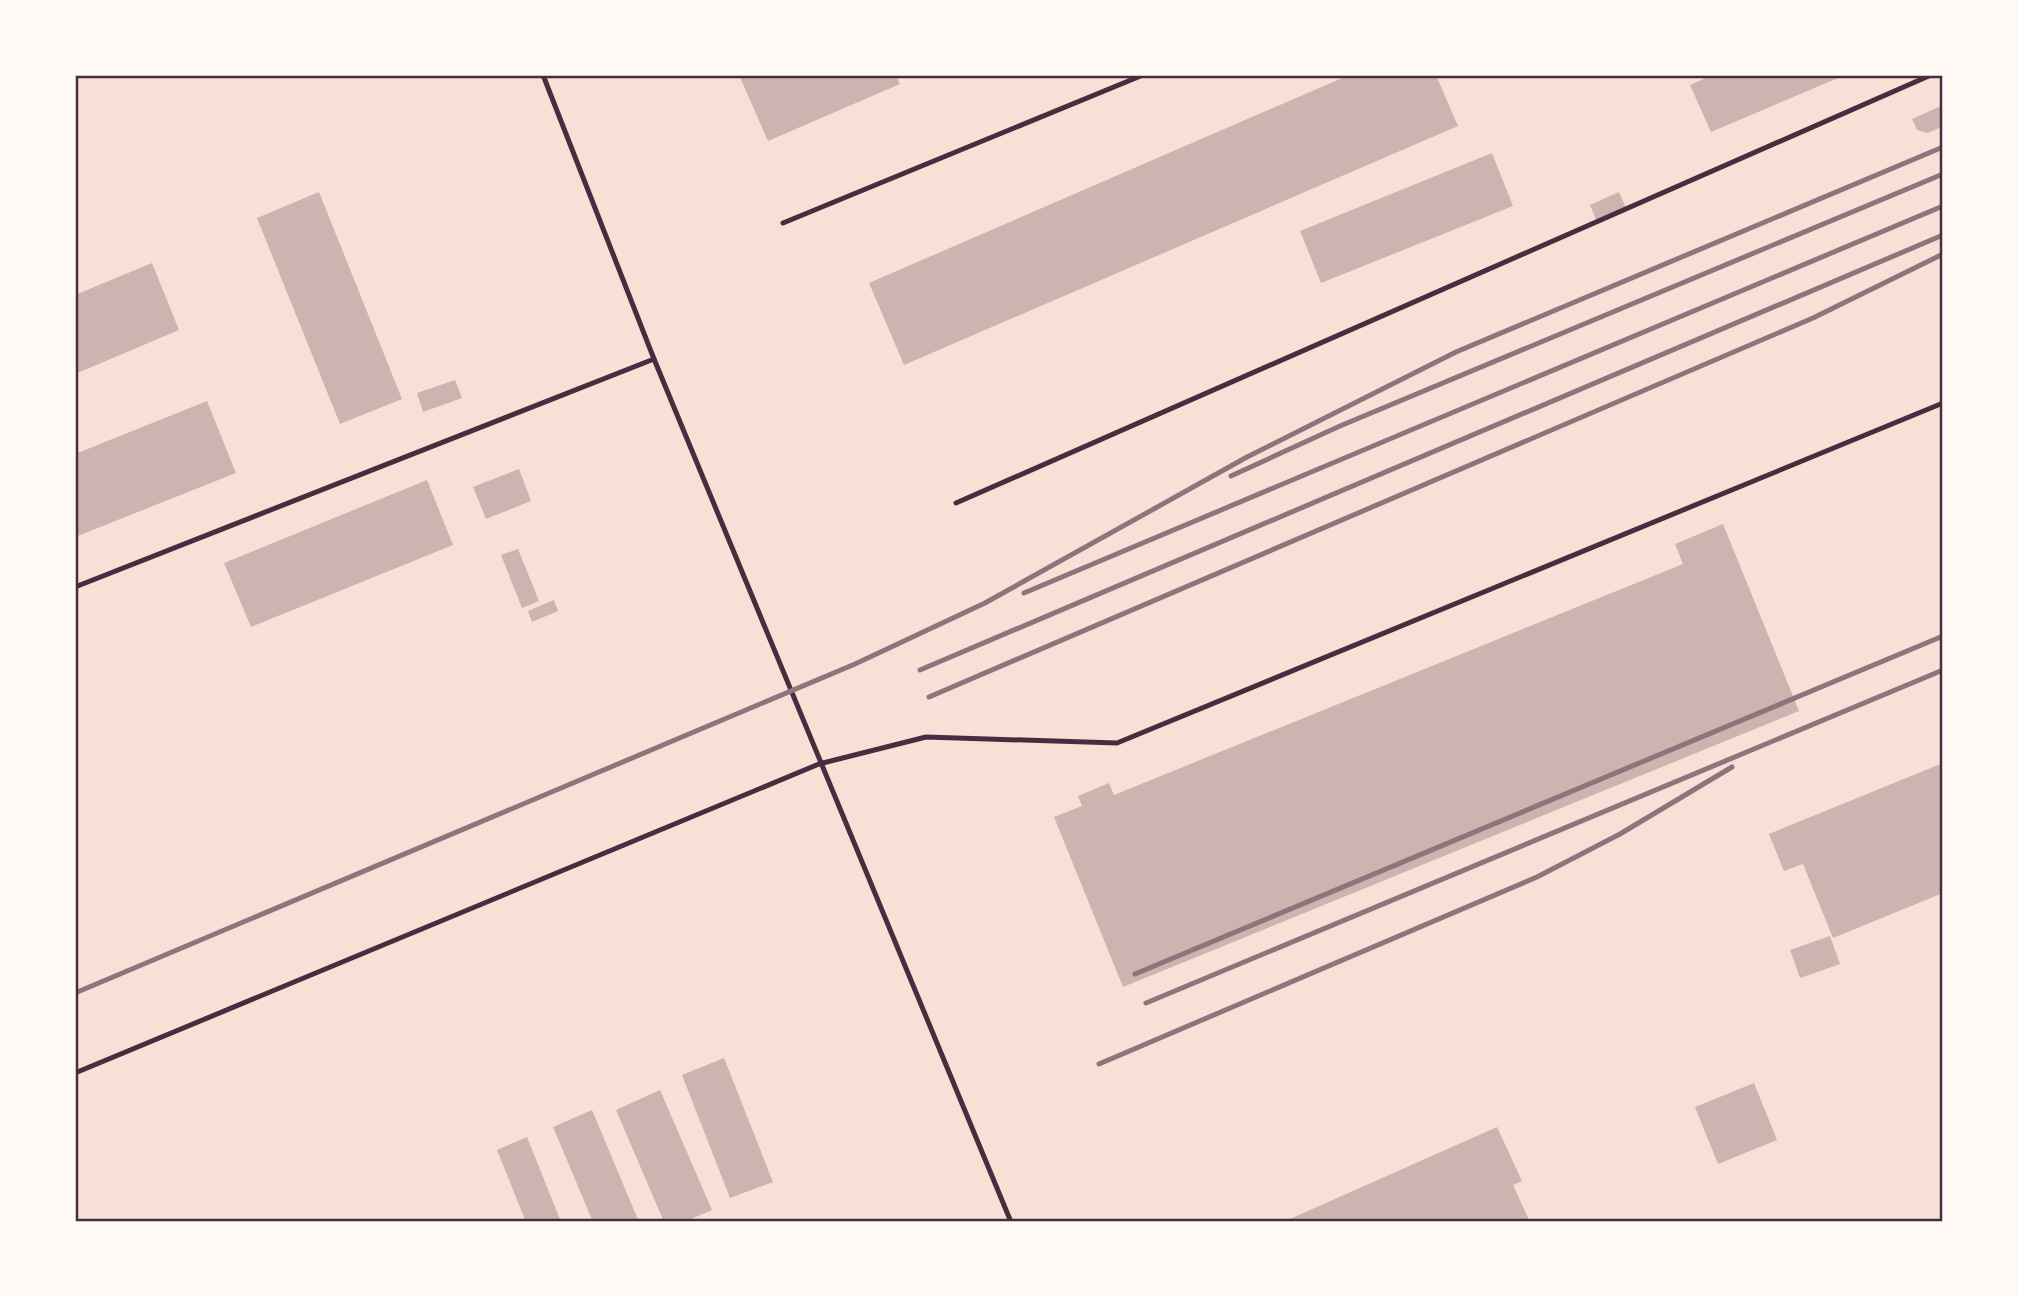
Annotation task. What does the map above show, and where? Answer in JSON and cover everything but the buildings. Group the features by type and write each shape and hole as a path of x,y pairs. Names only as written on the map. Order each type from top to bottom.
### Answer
{"lane":[{"path":"543,75 654,359 793,691 819,764 1011,1222"},
{"path":"783,223 1143,75"},
{"path":"956,503 1931,75"},
{"path":"75,587 654,359"},
{"path":"75,1073 819,764 926,737 1117,743 1943,403"}],"railway":[{"path":"75,993 855,664 985,603 1247,457 1456,352 1943,147"},
{"path":"1231,476 1340,426 1943,174"},
{"path":"1024,593 1943,206"},
{"path":"920,670 1943,235"},
{"path":"929,697 1813,318 1943,254"},
{"path":"1135,974 1943,636"},
{"path":"1146,1003 1943,670"},
{"path":"1099,1064 1537,877 1620,834 1732,767"}]}
